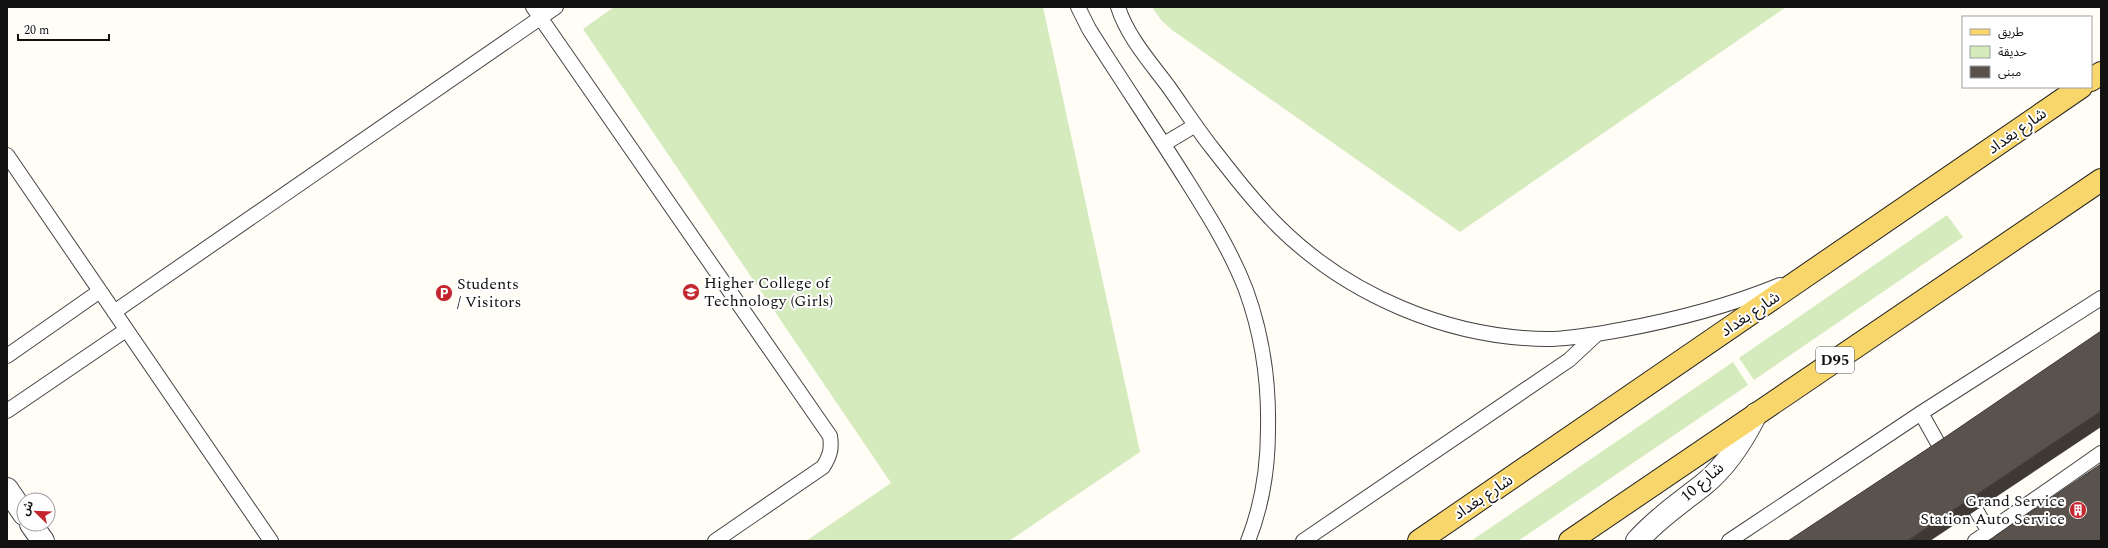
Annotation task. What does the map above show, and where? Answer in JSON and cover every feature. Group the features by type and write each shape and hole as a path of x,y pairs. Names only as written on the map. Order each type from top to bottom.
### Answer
{"main road":[{"path":"2092,79 2101,73"},
{"name":"شارع بغداد","path":"1419,541 2080,88"},
{"name":"D95","path":"1570,541 2101,180"}],"street":[{"name":"شارع 10","path":"1637,541 1651,526 1720,469 1734,452 1756,414"},
{"path":"7,489 16,502"},
{"path":"37,532 43,541"}],"lane":[{"path":"114,312 537,12 556,7"},
{"path":"1078,7 1097,42 1210,217 1246,290 1257,328 1265,367 1269,408 1268,450 1263,491 1248,541"},
{"path":"1118,7 1127,28 1194,126 1251,196 1280,228 1312,255 1346,280 1384,300 1422,317 1463,329 1506,336 1548,339 1597,334 1655,324 1708,310 1760,293 1810,273"},
{"path":"537,12 830,436 830,456 823,467 715,541"},
{"path":"1164,144 1194,126"},
{"path":"7,155 271,541"},
{"path":"7,356 100,291"},
{"path":"1729,541 1921,413 2101,298"},
{"path":"7,411 126,330"},
{"path":"1304,541 1564,364 1597,334"},
{"path":"1921,413 1944,454"},
{"path":"1975,541 2101,453"},
{"path":"1976,510 1989,532"}],"green space":[{"path":"614,7 1043,7 1140,452 1009,541 806,541 891,483 583,29"},
{"path":"1152,7 1786,7 1460,232 1172,30 1161,20"},
{"path":"1947,215 1963,237 1754,380 1739,358"},
{"path":"1733,362 1748,385 1518,541 1471,541"}],"building":[{"path":"2101,331 2101,411 1907,541 1788,541 1944,438"},
{"name":"Grand Service Station Auto Service","path":"2101,464 2101,541 1988,541"}],"place":[{"name":"Higher College of Technology (Girls)","path":"691,292"},
{"name":"Students / Visitors","path":"444,293"},
{"name":"Grand Service Station Auto Service","path":"2078,510"}]}
